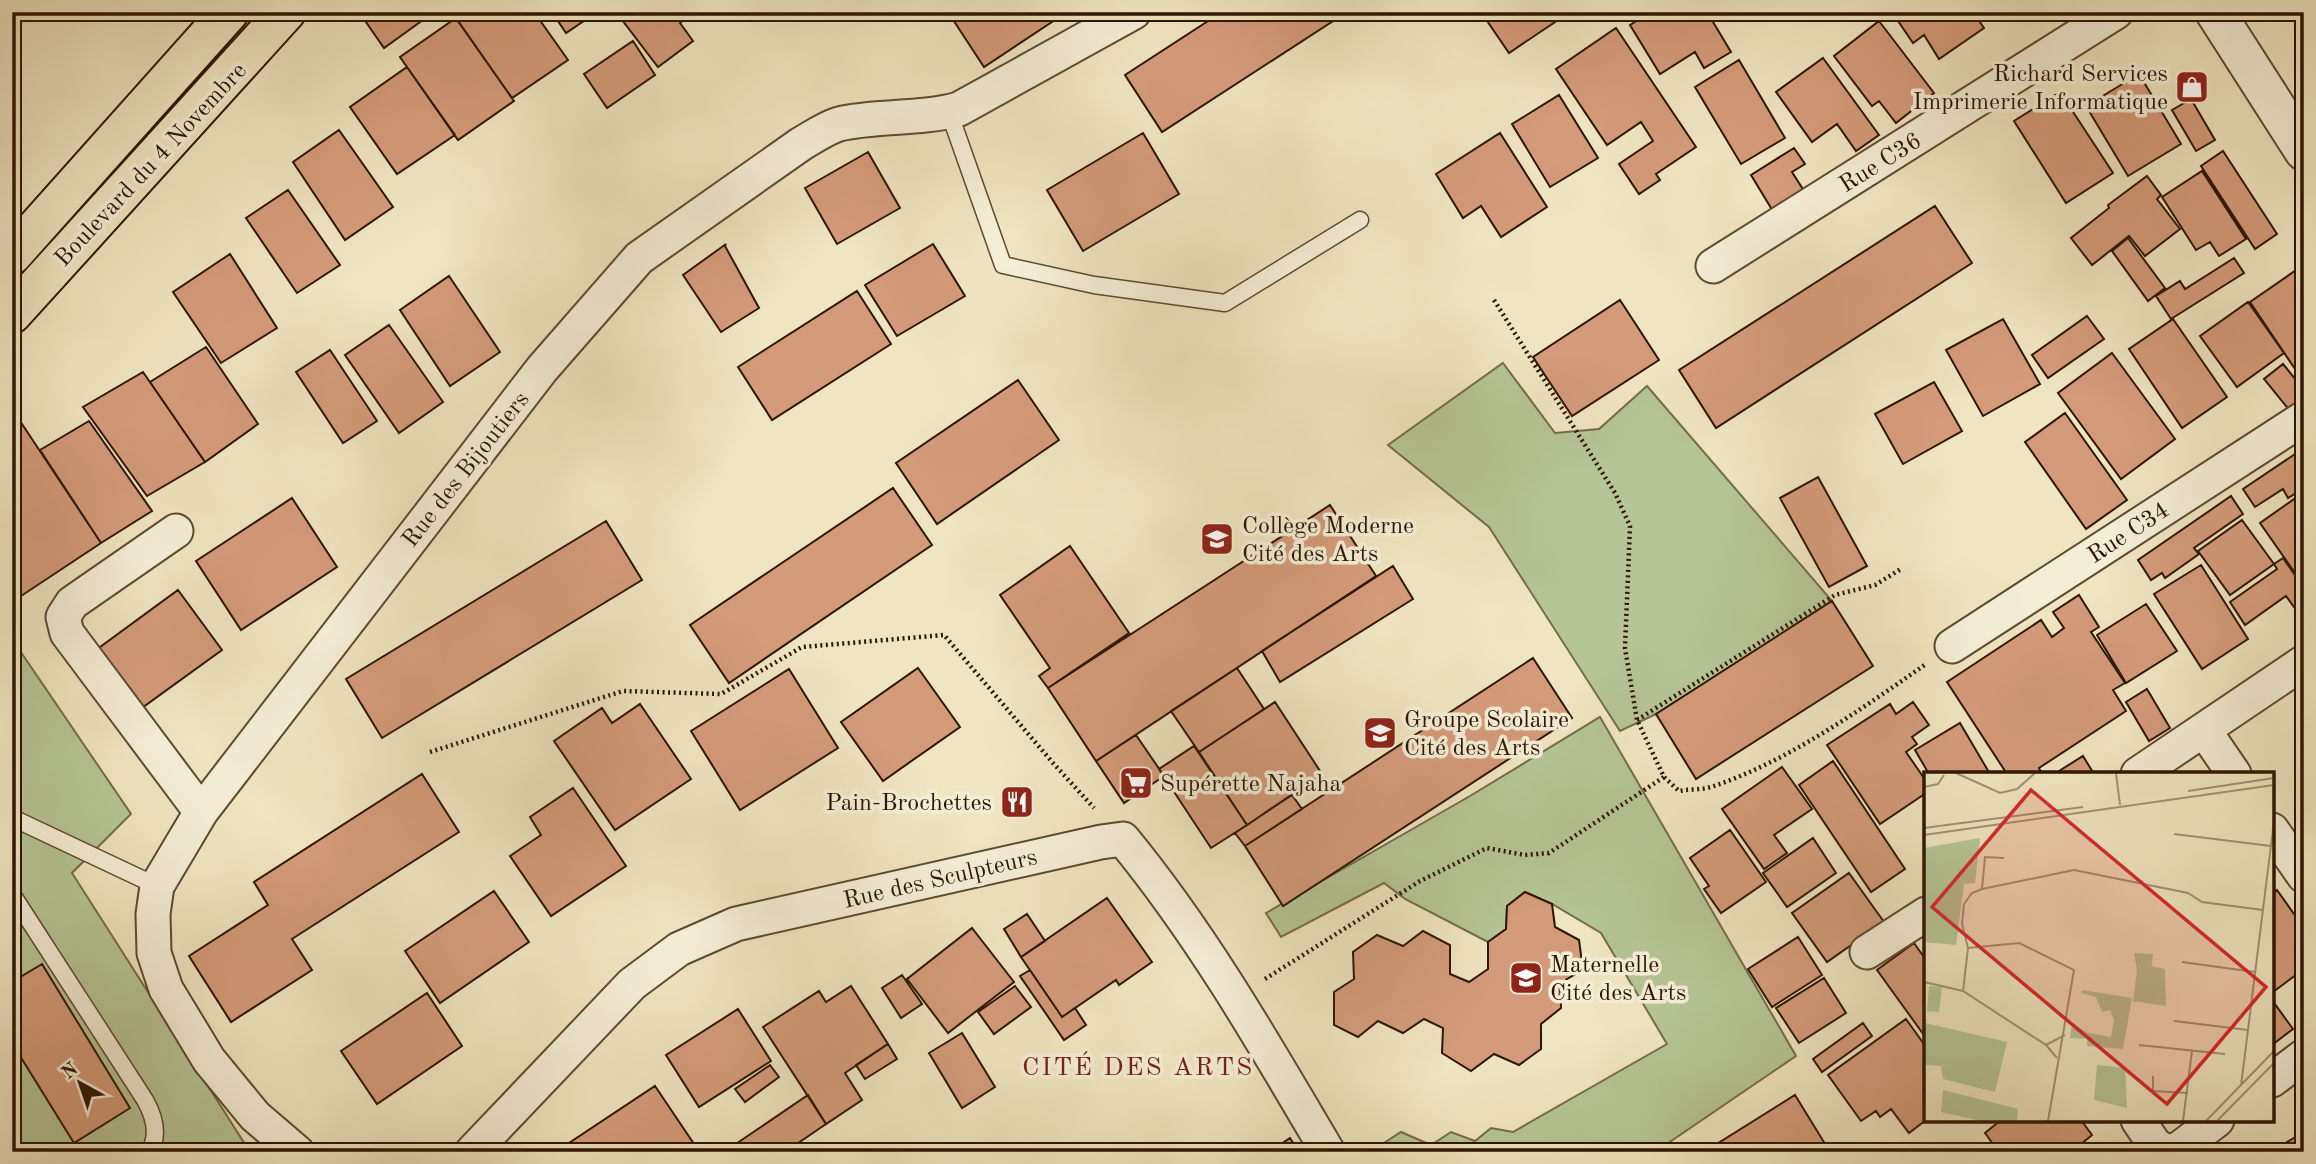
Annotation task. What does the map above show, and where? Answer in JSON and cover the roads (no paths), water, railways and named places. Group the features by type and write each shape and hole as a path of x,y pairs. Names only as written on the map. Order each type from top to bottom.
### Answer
{"main road":[{"name":"Boulevard du 4 Novembre","path":"12,255 229,12"},
{"name":"Boulevard du 4 Novembre","path":"12,314 286,12"}],"street":[{"name":"Rue des Bijoutiers","path":"297,1152 255,1116 209,1060 166,989 154,953 153,914 157,886 201,812 542,369 639,258 821,132 839,125 949,112 968,105 1134,12"},
{"name":"Rue C36","path":"1713,266 2116,12"},
{"path":"2215,12 2304,151"},
{"name":"Rue C34","path":"1952,646 2304,418"},
{"path":"176,531 72,603 63,617 67,633 201,812"},
{"path":"2141,772 2304,662"},
{"path":"2204,730 2233,772"},
{"path":"2274,833 2304,876"},
{"name":"Rue des Sculpteurs","path":"472,1152 632,984 679,949 736,924 1123,839 1198,938 1328,1152"},
{"path":"1867,952 1924,915"},
{"path":"2274,1078 2304,1056"},
{"path":"2139,1122 2155,1145 2169,1152 2180,1148 2214,1122"}],"lane":[{"path":"949,112 1003,265 1094,285 1226,303 1360,220"},
{"path":"12,820 157,886"},
{"path":"12,894 152,1113 156,1136 149,1152"}],"place":[{"name":"Richard Services Imprimerie Informatique","path":"2192,87"},
{"name":"Collège Moderne Cité des Arts","path":"1217,539"},
{"name":"Groupe Scolaire Cité des Arts","path":"1380,733"},
{"name":"Supérette Najaha","path":"1136,783"},
{"name":"Pain-Brochettes","path":"1017,802"},
{"name":"Maternelle Cité des Arts","path":"1526,978"}],"district":[{"name":"CITÉ DES ARTS","path":"1138,1066"}]}
